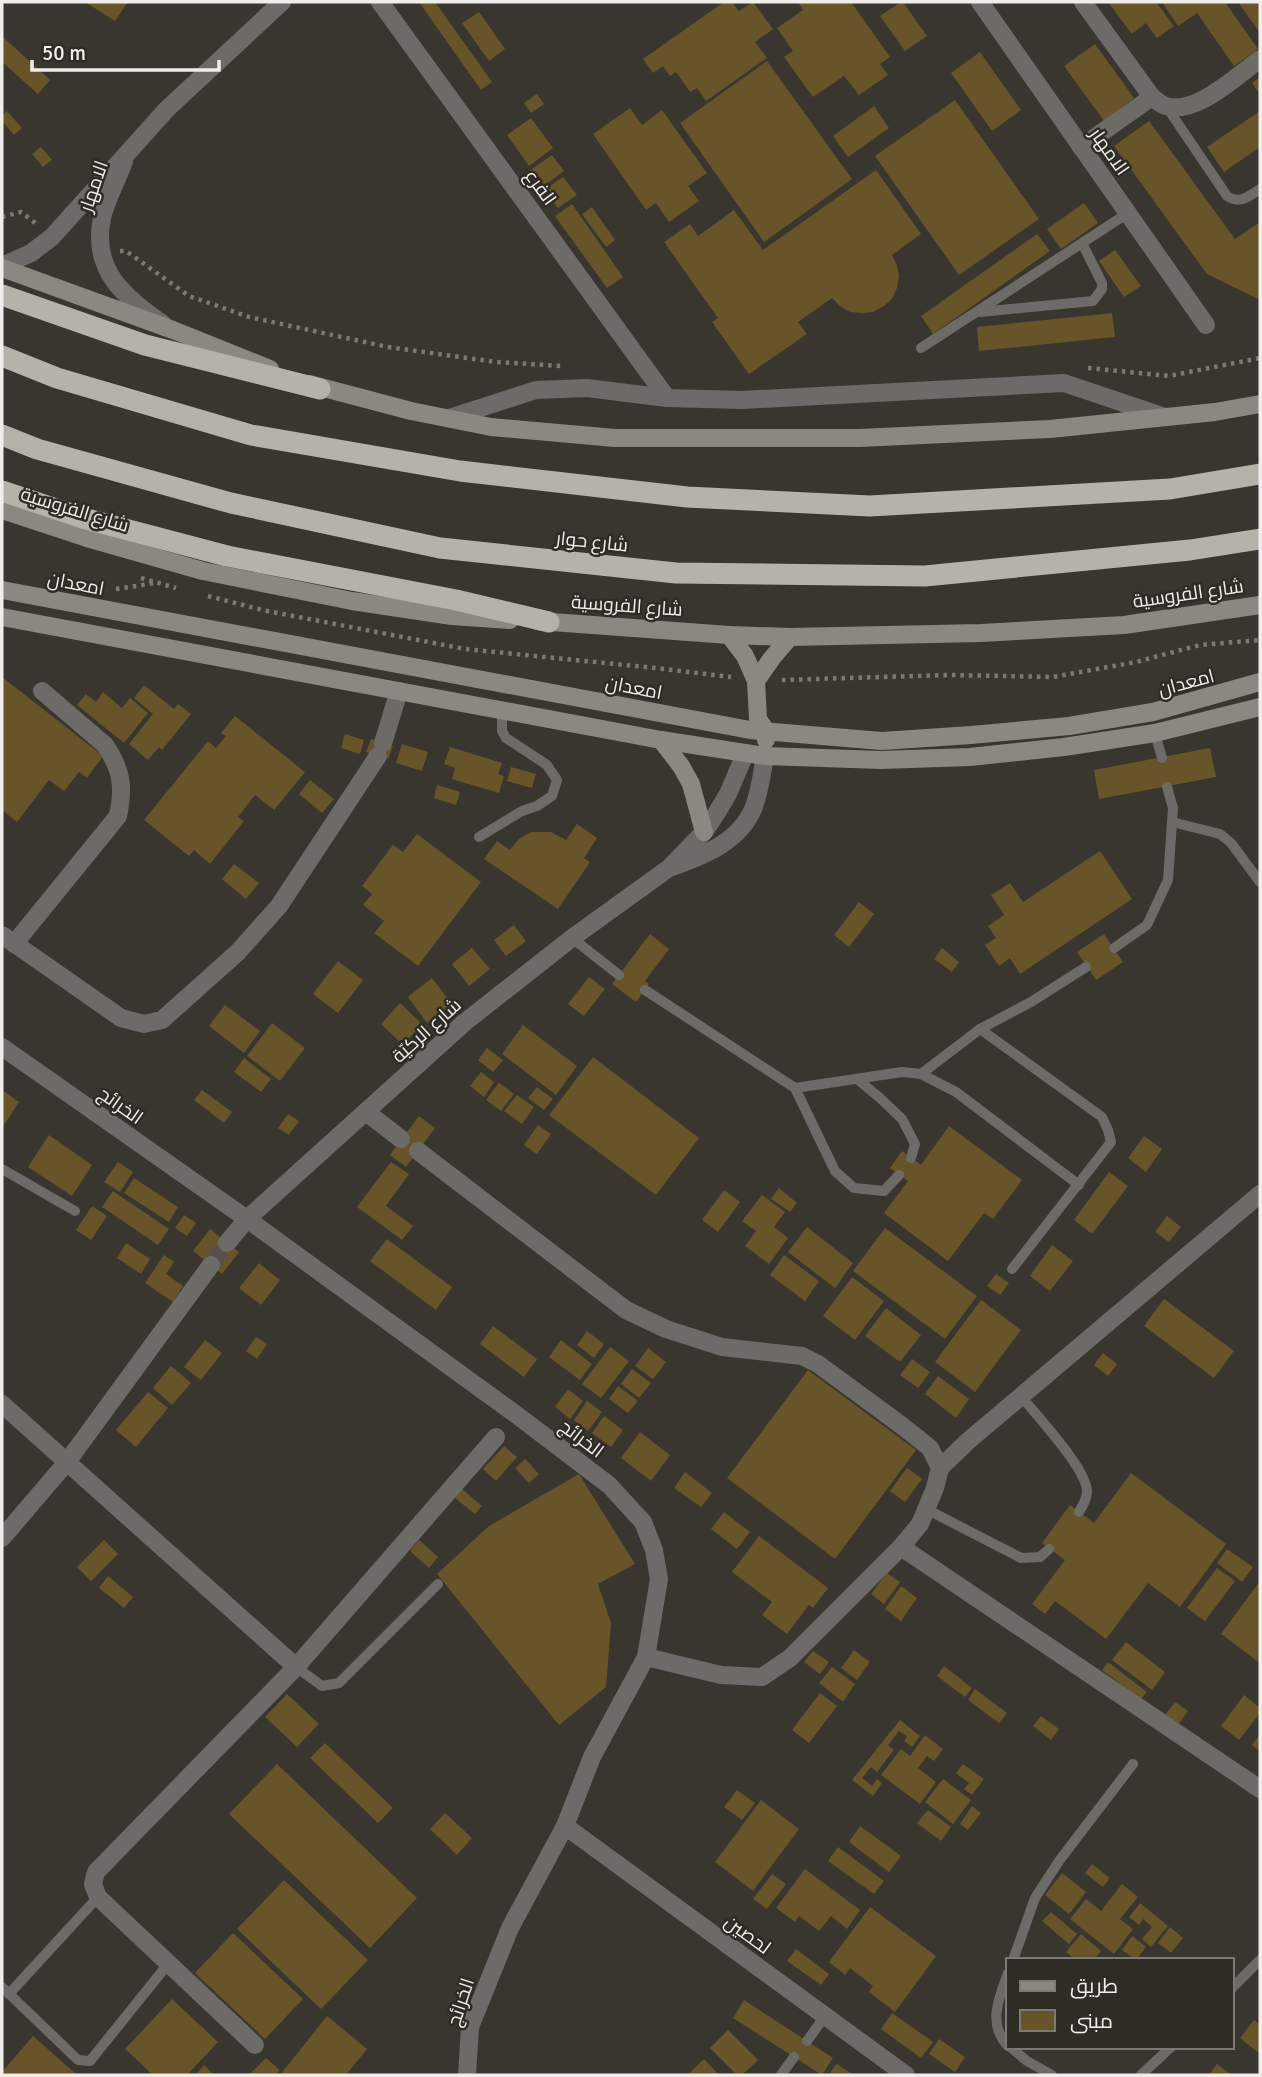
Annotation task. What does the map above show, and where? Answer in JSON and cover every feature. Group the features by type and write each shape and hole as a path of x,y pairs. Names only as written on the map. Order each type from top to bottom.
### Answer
{"highway":[{"path":"2,295 145,345 320,388"},
{"path":"2,356 57,377 251,435 460,471 687,497 870,506 1170,489 1260,474"},
{"name":"شارع حوار","path":"2,435 37,449 231,503 440,548 676,573 925,576 1190,550 1260,539"},
{"path":"2,491 83,518 226,556 456,600 549,622"}],"street":[{"name":"الامهار","path":"2,267 31,253 52,237 167,109 282,2"},
{"name":"الفرع","path":"380,2 667,398"},
{"name":"الامهار","path":"980,2 1206,325"},
{"path":"1083,2 1159,102 1183,107 1207,97 1260,59"},
{"path":"1081,147 1159,102"},
{"name":"الامهار","path":"128,152 103,215 101,252 110,275 132,302 173,330"},
{"path":"2,267 320,388 491,426 615,438 860,438 1050,429 1260,404"},
{"path":"449,418 536,390 587,388 667,398 742,400 1064,383 1165,417"},
{"name":"شارع الفروسية","path":"2,510 202,571 352,601 452,616 790,637 981,633 1124,625 1260,605"},
{"name":"امعدان","path":"2,590 758,727 882,741 1069,726 1153,712 1260,682"},
{"path":"2,617 661,740 765,756 881,760 970,757 1064,747 1155,733 1260,707"},
{"name":"شارع الركيّة","path":"669,868 700,857 722,844 740,828 755,802 765,756 758,727 756,681 745,656 729,635"},
{"path":"756,681 790,637"},
{"path":"42,691 105,745 122,786 121,800 118,816 8,940 121,1018 145,1024 162,1020 238,952 272,914 380,749 399,691"},
{"name":"شارع الركيّة","path":"227,1243 247,1219 465,1022 669,868 704,832 728,794 758,727"},
{"path":"661,740 691,784 704,832"},
{"name":"الخرائج","path":"2,1047 247,1219 610,1485 643,1522 654,1550 659,1579 646,1657 592,1757 565,1826 510,1928 470,2027 467,2075"},
{"path":"366,1112 401,1139"},
{"path":"418,1151 626,1310 666,1329 722,1346 802,1356 818,1364 930,1448 940,1468"},
{"path":"646,1657 721,1675 762,1677 790,1658 901,1547 920,1524 940,1468 1260,1194"},
{"path":"2,1538 67,1462 211,1265"},
{"path":"2,1404 296,1667"},
{"path":"255,2045 98,1897 93,1884 96,1872 296,1667 496,1437"},
{"path":"901,1547 1260,1789"},
{"name":"لحصين","path":"565,1826 906,2075"}],"lane":[{"path":"1159,102 1227,197 1233,201 1241,201 1260,189"},
{"path":"921,348 1128,213"},
{"path":"976,312 1093,301 1102,289 1102,283 1082,243"},
{"path":"479,837 552,796 557,780 547,765 506,738 502,731 502,710"},
{"path":"1155,733 1162,758"},
{"path":"1114,948 1147,925 1168,880 1173,808 1167,787"},
{"path":"1172,822 1220,834 1260,882"},
{"path":"572,939 619,975"},
{"path":"921,1074 980,1029 1031,1002 1086,967"},
{"path":"645,990 795,1088 835,1171 854,1188 884,1192 899,1175"},
{"path":"980,1029 1102,1117 1111,1142 1012,1269"},
{"path":"795,1088 902,1072 921,1074 956,1092 1079,1185"},
{"path":"857,1079 902,1119 915,1144 911,1158"},
{"path":"2,1169 75,1212"},
{"path":"1021,1396 1076,1464 1084,1479 1086,1502 1079,1512"},
{"path":"926,1509 1021,1558 1040,1558 1049,1549"},
{"path":"296,1667 322,1686 340,1683 438,1584"},
{"path":"1014,1958 1035,1898 1059,1861 1133,1764"},
{"path":"98,1897 5,1991 78,2060 90,2061 169,1964"},
{"path":"1234,1986 1260,1960"},
{"path":"1006,1979 995,2010 999,2035 1006,2043"},
{"path":"807,2041 825,2016"},
{"path":"1012,2049 1052,2075"},
{"path":"1141,2075 1169,2049"},
{"path":"781,2075 794,2057"}],"building":[{"path":"85,2 128,2 115,21"},
{"path":"419,2 435,2 492,82 481,90"},
{"path":"724,2 732,2 739,11 753,2 773,29 755,42 767,58 706,101 697,88 690,92 676,72 670,76 663,66 653,73 643,59"},
{"path":"851,2 890,57 880,64 888,75 859,95 844,76 813,97 784,57 793,51 777,28 803,10 799,4"},
{"path":"901,2 927,36 905,51 880,16"},
{"path":"1108,2 1156,2 1174,26 1157,38 1146,23 1132,34"},
{"path":"1162,2 1225,2 1258,49 1234,66 1197,13 1178,26"},
{"path":"1238,2 1260,2 1260,33"},
{"path":"479,12 505,49 489,61 462,23"},
{"path":"2,36 50,80 38,94 2,62"},
{"path":"1095,44 1134,98 1104,121 1064,66"},
{"path":"980,52 1021,110 992,131 951,73"},
{"path":"767,61 852,179 764,242 680,123"},
{"path":"1260,77 1260,94 1252,83"},
{"path":"537,94 544,104 531,113 524,103"},
{"path":"955,100 1039,219 959,275 875,156"},
{"path":"874,106 889,128 848,157 833,136"},
{"path":"630,108 642,125 662,110 707,173 688,186 699,201 669,222 656,203 646,210 593,134"},
{"path":"7,111 22,128 14,135 2,121 2,116"},
{"path":"1260,111 1260,147 1224,172 1207,147"},
{"path":"531,118 553,148 529,166 507,135"},
{"path":"1149,121 1235,239 1260,222 1260,300 1207,274 1114,146"},
{"path":"41,147 52,160 43,167 32,154"},
{"path":"552,155 564,171 541,188 529,171"},
{"path":"876,170 921,234 892,255 899,277 892,299 873,312 862,313 850,312 832,298 798,322 807,334 749,374 712,322 718,318 664,242 690,224 698,236 734,210 763,250"},
{"path":"563,177 577,195 558,208 544,190"},
{"path":"1084,203 1098,223 1061,249 1047,229"},
{"path":"572,204 623,277 607,288 555,216"},
{"path":"592,207 615,240 606,247 582,214"},
{"path":"1037,234 1050,251 933,334 921,316"},
{"path":"1115,250 1141,286 1124,297 1099,261"},
{"path":"1112,313 1115,337 979,351 977,327"},
{"path":"2,677 103,756 87,778 79,772 64,791 49,780 17,822 2,810"},
{"path":"144,685 174,709 178,704 191,714 162,750 159,747 148,760 129,744 153,714 134,698"},
{"path":"103,692 122,708 130,698 148,713 124,743 77,705 86,694 96,702"},
{"path":"235,716 305,772 274,810 255,795 238,817 244,821 210,864 194,850 189,856 144,820 208,741 216,748 226,736 221,733"},
{"path":"345,734 364,740 360,754 341,748"},
{"path":"371,739 393,746 388,759 366,752"},
{"path":"402,744 428,752 422,771 396,763"},
{"path":"450,747 502,763 498,774 504,776 499,793 452,779 455,768 444,764"},
{"path":"1210,748 1216,777 1099,799 1094,770"},
{"path":"511,767 536,774 532,788 507,781"},
{"path":"310,780 334,799 322,813 299,794"},
{"path":"437,785 460,792 456,805 434,798"},
{"path":"577,824 597,838 584,858 590,862 558,909 484,859 497,841 510,850 519,839 531,832 551,832 566,840"},
{"path":"417,834 481,882 418,966 374,933 384,921 363,905 372,894 362,886 393,845 403,852"},
{"path":"1100,851 1132,899 1020,974 1010,958 999,966 985,945 996,938 988,926 1004,915 991,895 1010,883 1023,902"},
{"path":"234,864 259,883 246,899 222,879"},
{"path":"859,902 874,914 849,947 834,935"},
{"path":"514,925 526,941 506,956 494,940"},
{"path":"650,934 669,949 645,981 649,984 636,1002 612,984"},
{"path":"1104,934 1123,962 1096,980 1077,952"},
{"path":"472,948 490,969 469,986 452,964"},
{"path":"942,948 959,962 952,972 934,959"},
{"path":"338,961 363,980 338,1013 313,994"},
{"path":"589,977 605,989 584,1016 568,1004"},
{"path":"432,978 452,1004 427,1023 408,997"},
{"path":"400,1003 422,1024 403,1045 381,1024"},
{"path":"225,1005 260,1031 244,1053 209,1026"},
{"path":"272,1023 305,1048 280,1081 247,1056"},
{"path":"523,1025 577,1066 556,1095 502,1054"},
{"path":"487,1048 503,1060 493,1072 478,1060"},
{"path":"593,1057 699,1138 656,1195 549,1115"},
{"path":"244,1058 271,1079 261,1092 234,1072"},
{"path":"481,1072 494,1082 484,1097 470,1086"},
{"path":"499,1083 514,1094 501,1111 486,1100"},
{"path":"537,1087 553,1099 544,1110 528,1098"},
{"path":"2,1090 19,1102 2,1128"},
{"path":"202,1090 232,1112 224,1123 194,1100"},
{"path":"517,1095 534,1107 522,1124 504,1111"},
{"path":"288,1114 299,1121 289,1135 278,1128"},
{"path":"419,1116 435,1128 406,1167 390,1155"},
{"path":"538,1125 551,1134 537,1154 524,1145"},
{"path":"949,1126 1022,1180 993,1219 984,1213 948,1261 884,1213 908,1181 890,1168 902,1151 921,1165"},
{"path":"49,1135 92,1165 72,1196 28,1167"},
{"path":"1144,1136 1162,1149 1146,1172 1128,1158"},
{"path":"118,1162 133,1172 120,1192 104,1182"},
{"path":"391,1162 409,1174 386,1206 413,1226 402,1240 357,1207"},
{"path":"1109,1172 1128,1186 1092,1234 1074,1220"},
{"path":"134,1178 178,1207 169,1222 124,1193"},
{"path":"779,1188 797,1203 790,1212 771,1199"},
{"path":"724,1190 740,1202 718,1232 702,1220"},
{"path":"113,1191 169,1229 158,1245 102,1207"},
{"path":"762,1195 785,1212 774,1227 788,1238 769,1264 745,1246 756,1231 742,1221"},
{"path":"92,1206 107,1216 91,1240 76,1230"},
{"path":"184,1215 196,1223 187,1236 175,1228"},
{"path":"1167,1216 1181,1227 1169,1242 1155,1232"},
{"path":"807,1227 853,1263 835,1288 788,1252"},
{"path":"885,1228 977,1296 945,1339 853,1271"},
{"path":"210,1229 239,1252 222,1274 193,1251"},
{"path":"387,1239 452,1287 436,1310 370,1261"},
{"path":"126,1243 150,1259 141,1274 117,1258"},
{"path":"1052,1245 1073,1261 1050,1291 1030,1276"},
{"path":"164,1255 174,1262 166,1274 183,1286 173,1302 145,1283"},
{"path":"784,1255 819,1281 805,1301 770,1275"},
{"path":"259,1263 280,1280 261,1305 239,1288"},
{"path":"996,1274 1009,1283 1000,1295 987,1286"},
{"path":"852,1277 884,1301 855,1340 823,1316"},
{"path":"1164,1299 1234,1351 1214,1378 1144,1326"},
{"path":"981,1300 1021,1330 975,1392 935,1362"},
{"path":"886,1308 921,1335 900,1362 865,1336"},
{"path":"493,1326 537,1359 524,1377 480,1344"},
{"path":"587,1331 604,1344 594,1358 577,1345"},
{"path":"256,1337 267,1344 257,1359 246,1351"},
{"path":"205,1340 222,1353 201,1380 184,1367"},
{"path":"561,1340 592,1364 580,1380 549,1357"},
{"path":"610,1347 629,1361 601,1398 582,1384"},
{"path":"648,1348 666,1362 653,1379 635,1366"},
{"path":"1103,1353 1117,1364 1108,1376 1094,1365"},
{"path":"912,1359 930,1372 918,1388 900,1375"},
{"path":"171,1366 191,1383 172,1405 153,1388"},
{"path":"632,1369 651,1383 639,1398 621,1384"},
{"path":"808,1370 916,1450 835,1559 727,1478"},
{"path":"938,1376 969,1399 956,1418 925,1394"},
{"path":"618,1386 638,1401 628,1413 609,1399"},
{"path":"568,1389 583,1401 570,1419 555,1407"},
{"path":"148,1392 168,1408 136,1447 116,1430"},
{"path":"587,1401 602,1412 588,1431 574,1420"},
{"path":"604,1416 623,1430 611,1447 592,1433"},
{"path":"640,1432 670,1455 651,1481 621,1458"},
{"path":"504,1446 517,1457 496,1481 483,1469"},
{"path":"525,1459 539,1474 529,1483 515,1468"},
{"path":"907,1468 922,1479 905,1502 890,1491"},
{"path":"685,1472 712,1493 701,1507 674,1488"},
{"path":"1131,1473 1226,1544 1180,1607 1148,1583 1106,1639 1055,1601 1045,1614 1032,1604 1065,1560 1042,1543 1070,1505 1094,1523"},
{"path":"579,1474 635,1564 598,1584 611,1623 606,1687 559,1725 437,1574 489,1526"},
{"path":"462,1489 482,1506 475,1514 455,1498"},
{"path":"724,1512 750,1532 737,1549 711,1529"},
{"path":"759,1536 828,1588 813,1608 809,1605 787,1634 762,1615 772,1602 732,1572"},
{"path":"104,1540 118,1554 91,1581 77,1567"},
{"path":"419,1540 438,1557 429,1568 410,1551"},
{"path":"1227,1549 1253,1567 1242,1582 1217,1563"},
{"path":"1217,1568 1235,1581 1205,1621 1187,1608"},
{"path":"887,1573 900,1582 884,1604 871,1594"},
{"path":"108,1576 133,1597 124,1608 99,1588"},
{"path":"1260,1581 1260,1663 1221,1634"},
{"path":"901,1586 917,1598 901,1621 885,1609"},
{"path":"1126,1642 1165,1672 1152,1690 1112,1660"},
{"path":"854,1650 870,1662 857,1680 841,1668"},
{"path":"813,1651 829,1662 820,1674 804,1662"},
{"path":"1108,1662 1147,1692 1141,1699 1102,1670"},
{"path":"944,1666 972,1688 965,1697 937,1676"},
{"path":"832,1667 855,1684 843,1702 819,1683"},
{"path":"975,1689 1007,1713 999,1723 968,1700"},
{"path":"820,1693 837,1706 809,1743 792,1730"},
{"path":"287,1694 319,1724 297,1747 265,1717"},
{"path":"1244,1695 1260,1708 1260,1713 1239,1740 1221,1726"},
{"path":"1175,1702 1188,1711 1178,1725 1165,1715"},
{"path":"1041,1716 1059,1729 1051,1740 1033,1726"},
{"path":"900,1720 920,1736 912,1747 904,1741 907,1736 899,1731 888,1745 894,1750 877,1772 871,1767 862,1778 872,1786 877,1779 882,1783 873,1796 852,1780"},
{"path":"1260,1734 1260,1751 1252,1745"},
{"path":"925,1735 943,1749 934,1761 927,1756 918,1768 936,1782 920,1804 881,1775 901,1749 910,1756"},
{"path":"325,1743 393,1808 378,1823 310,1758"},
{"path":"277,1764 417,1898 370,1948 229,1814"},
{"path":"963,1764 984,1779 972,1795 964,1789 969,1783 956,1773"},
{"path":"943,1779 971,1800 953,1824 925,1802"},
{"path":"737,1790 755,1803 742,1820 724,1807"},
{"path":"761,1800 799,1829 753,1891 715,1862"},
{"path":"972,1806 981,1813 968,1830 960,1824"},
{"path":"928,1810 951,1827 941,1841 917,1823"},
{"path":"445,1813 472,1838 457,1855 430,1829"},
{"path":"860,1826 901,1856 889,1872 849,1842"},
{"path":"838,1847 884,1881 874,1894 828,1861"},
{"path":"1092,1864 1110,1878 1103,1887 1085,1873"},
{"path":"805,1869 860,1910 847,1929 831,1916 819,1931 799,1916 795,1922 776,1908"},
{"path":"1062,1873 1086,1892 1069,1914 1045,1895"},
{"path":"772,1874 786,1884 767,1909 753,1899"},
{"path":"284,1880 368,1960 321,2009 237,1929"},
{"path":"1122,1884 1138,1897 1120,1919 1133,1929 1114,1954 1070,1919 1086,1899 1101,1911"},
{"path":"1140,1903 1168,1926 1151,1947 1142,1939 1152,1927 1143,1919 1139,1925 1129,1917"},
{"path":"870,1907 936,1956 895,2012 869,1992 873,1986 850,1968 845,1975 829,1962"},
{"path":"1051,1912 1077,1934 1069,1944 1042,1921"},
{"path":"1170,1927 1183,1938 1171,1953 1158,1943"},
{"path":"233,1933 303,1999 265,2039 195,1973"},
{"path":"1081,1934 1101,1951 1096,1958 1074,1958 1066,1952"},
{"path":"1132,1936 1146,1947 1138,1958 1122,1950"},
{"path":"796,1949 829,1974 821,1985 787,1961"},
{"path":"172,1999 218,2042 187,2075 153,2075 125,2049"},
{"path":"744,2000 833,2058 822,2075 733,2018"},
{"path":"892,2013 933,2042 921,2058 881,2029"},
{"path":"327,2016 367,2049 346,2075 280,2075"},
{"path":"1254,2020 1260,2025 1260,2054 1240,2038"},
{"path":"728,2030 758,2060 742,2075 737,2075 710,2048"},
{"path":"33,2036 77,2075 2,2075"},
{"path":"939,2039 965,2057 955,2072 929,2054"},
{"path":"266,2058 280,2070 275,2075 249,2075"},
{"path":"704,2059 719,2075 687,2075"},
{"path":"836,2064 854,2075 833,2075 830,2073"},
{"path":"1217,2064 1232,2075 1209,2075"},
{"path":"204,2065 214,2075 195,2075"}],"tunnel":[{"path":"211,1265 227,1243"}]}
